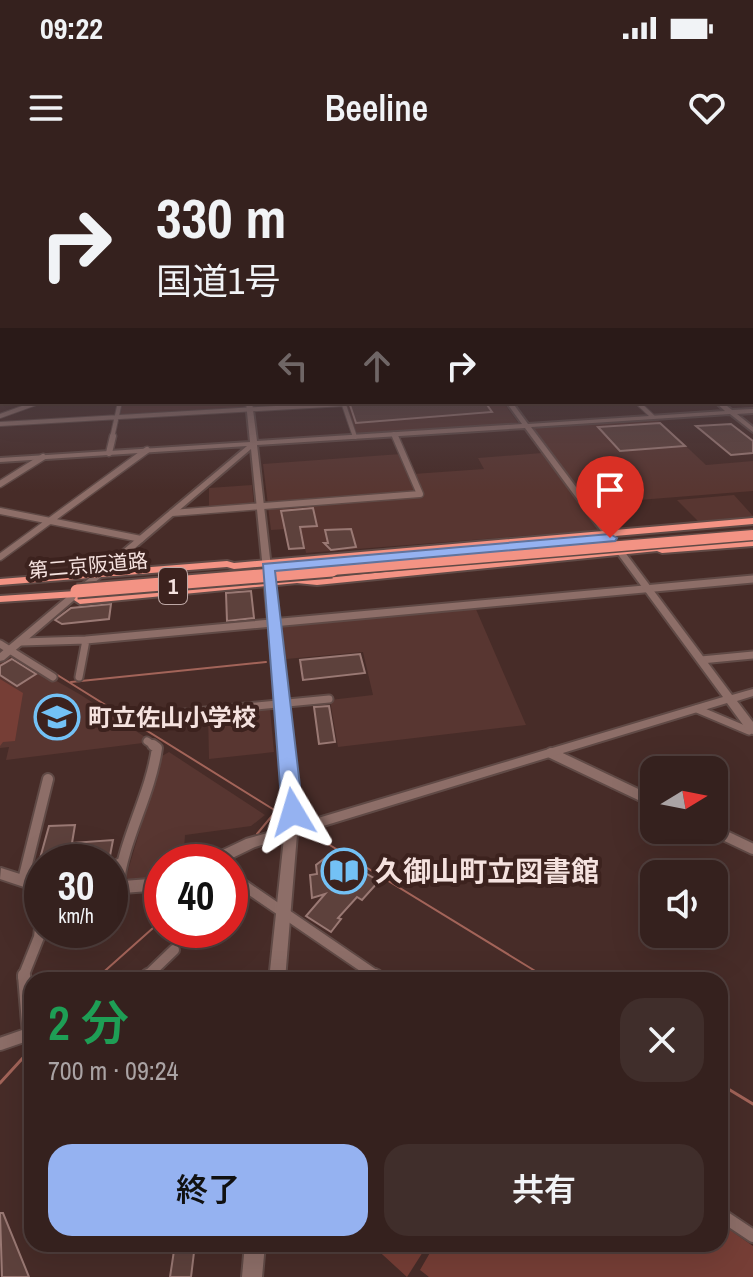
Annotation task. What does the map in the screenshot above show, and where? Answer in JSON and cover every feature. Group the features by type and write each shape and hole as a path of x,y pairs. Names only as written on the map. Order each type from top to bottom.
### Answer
{"highway":[{"path":"0,587 74,577 227,564 317,582 575,557 644,531 753,525"},
{"name":"1","path":"268,573 330,562 613,544 753,525"},
{"name":"第二京阪道路","path":"0,587 753,525"},
{"path":"644,531 670,538 670,546 654,549"},
{"path":"0,606 221,588 313,558 571,535 654,549 753,543"},
{"name":"1","path":"670,538 753,535"},
{"name":"第二京阪道路","path":"0,598 753,535"},
{"path":"575,557 562,547 583,538"},
{"name":"1","path":"0,587 98,577 205,577 341,571 562,547"},
{"path":"313,558 330,562"},
{"path":"205,577 234,566"},
{"path":"297,580 341,571"},
{"path":"15,587 74,577"},
{"path":"205,577 221,588"},
{"name":"1","path":"0,598 72,598 205,577"}],"street":[{"path":"0,416 33,404"},
{"path":"109,453 119,404"},
{"path":"0,424 313,404"},
{"path":"344,404 355,437"},
{"path":"510,404 751,731"},
{"path":"639,404 653,417"},
{"path":"721,404 753,430"},
{"path":"250,406 293,812 278,972"},
{"path":"0,460 753,411"},
{"path":"172,513 420,494 394,434"},
{"path":"3,651 21,642 254,444"},
{"path":"0,557 147,450"},
{"path":"0,484 43,457"},
{"path":"0,511 141,539"},
{"path":"21,642 86,640 753,579"},
{"path":"79,677 86,640"},
{"path":"3,651 53,677"},
{"path":"701,660 753,655"},
{"path":"248,844 753,692"},
{"path":"165,715 329,699"},
{"path":"697,709 751,731"},
{"path":"128,844 156,765 157,748 147,741"},
{"path":"551,753 640,795"},
{"path":"1,874 23,880 48,779"},
{"path":"728,837 753,849"},
{"path":"248,888 370,972"},
{"path":"24,972 34,948"},
{"path":"151,972 174,950"},
{"path":"0,1044 24,1036"},
{"path":"728,1219 753,1236"},
{"path":"252,1277 254,1252"}],"shaded area":[{"path":"123,404 244,404 245,409 120,416"},
{"path":"347,404 504,404 519,424 357,435"},
{"path":"657,419 706,465 753,461 753,491 588,504 531,428"},
{"path":"542,453 598,530 306,553 301,528 271,530 268,507 421,496 413,474 484,469 478,458"},
{"path":"401,454 418,494 268,505 263,464"},
{"path":"252,485 254,506 209,508 209,488"},
{"path":"734,495 753,516 698,521 677,500"},
{"path":"475,607 526,725 338,747 330,700 373,695 363,652 286,659 282,625"},
{"name":"町立佐山小学校","path":"13,656 148,739 143,743 6,760 9,747 0,748 0,663"},
{"path":"0,679 23,693 15,741 3,742 0,746"},
{"path":"270,709 274,752 209,759 208,713"},
{"path":"169,752 265,815 251,826 185,835 184,844 144,844 144,879 130,881 128,870 162,756"},
{"path":"728,1229 753,1246 753,1277 429,1277 420,1270 430,1252 728,1252"},
{"path":"380,1252 423,1252 407,1277"}],"building":[{"path":"350,404 486,404 492,412 356,423"},
{"path":"660,423 685,446 620,451 598,427"},
{"path":"731,424 753,441 753,453 731,455 696,426"},
{"path":"313,508 317,526 300,527 304,548 289,549 281,511"},
{"path":"351,529 356,547 331,550 324,543 328,543 325,530"},
{"path":"251,591 254,618 227,621 226,593"},
{"path":"111,604 109,619 62,624 55,620 71,608"},
{"path":"360,654 365,673 303,680 300,660"},
{"path":"12,659 36,674 17,686 0,675 0,666"},
{"path":"329,706 335,742 319,744 314,707"},
{"path":"75,825 72,843 113,840 112,844 44,844 49,826"},
{"path":"329,855 379,881 362,900 357,897 338,918 341,919 331,932 306,916 325,894 312,898 310,875 317,874 316,865"},
{"path":"0,1213 3,1213 29,1277 2,1277"},
{"path":"174,1252 194,1252 191,1277 170,1277"}],"waterway":[{"path":"0,640 9,645"},
{"path":"22,653 276,811 257,834"},
{"path":"71,682 266,662"},
{"path":"315,836 537,972"},
{"path":"104,972 144,936"},
{"path":"0,1083 24,1057"},
{"path":"728,1089 753,1104"}],"place":[{"name":"町立佐山小学校","path":"57,717"},
{"name":"久御山町立図書館","path":"344,871"}],"route":[{"path":"293,812 268,567 610,538"}]}
